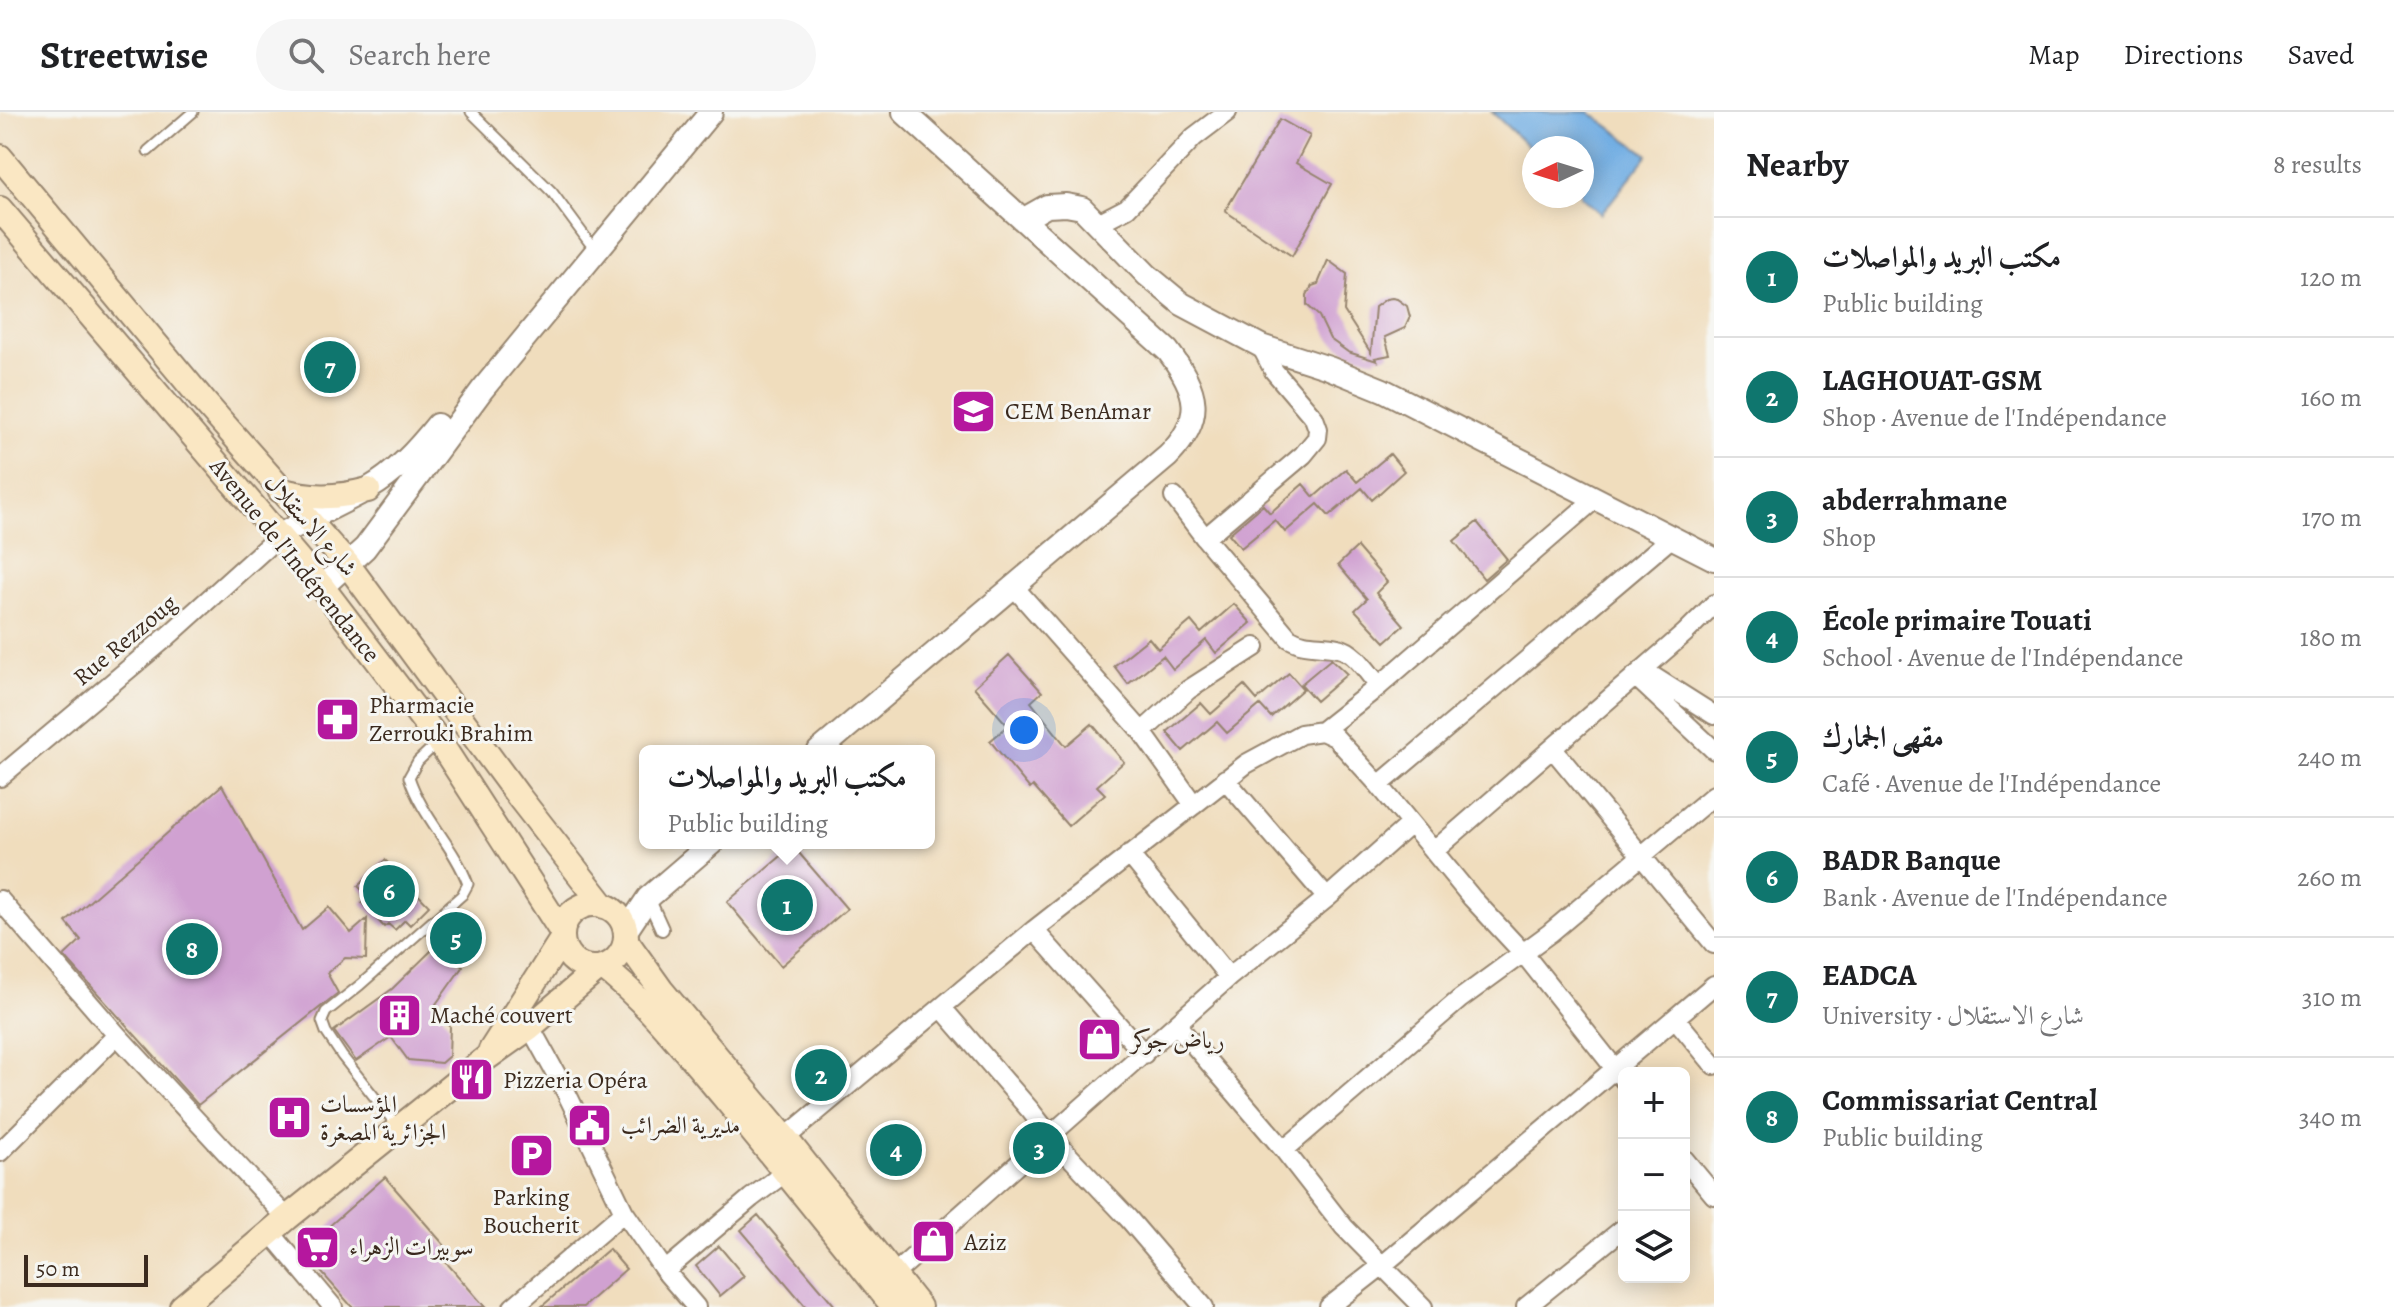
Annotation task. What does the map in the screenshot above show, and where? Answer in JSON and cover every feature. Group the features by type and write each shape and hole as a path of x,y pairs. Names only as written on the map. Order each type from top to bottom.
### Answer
{"main road":[{"name":"شارع الاستقلال","path":"0,157 205,403 348,565 519,797 608,907"},
{"name":"Avenue de l'Indépendance","path":"0,209 322,587 439,741 562,936"},
{"path":"114,342 137,321"},
{"path":"181,422 205,403"},
{"path":"280,490 300,496 323,497 368,490"},
{"path":"485,1059 562,936 570,915 586,905 608,907 618,915 626,936 661,990 785,1138 919,1307"},
{"path":"562,936 570,958 579,964 600,968 633,991 786,1172 894,1307"},
{"path":"182,1307 278,1225 485,1059 530,1027 600,968 618,957 626,936"}],"street":[{"path":"279,536 307,518 368,490 402,465 694,112"},
{"path":"322,587 348,565 378,532 482,390 711,112"},
{"path":"826,745 1168,456 1188,430 1194,411 1194,395 1168,351 904,112"},
{"path":"1098,223 1127,208 1194,137 1227,112"},
{"path":"1024,219 1047,206 1082,208 1147,275 1182,304 1261,346 1383,390 1714,559"},
{"path":"1205,538 1303,455 1317,438 1314,418 1274,371 1261,346"},
{"path":"1174,497 1289,638 1299,644 1345,650 1379,686"},
{"path":"785,1138 1034,930 1225,779 1301,734 1322,731 1379,686 1595,499"},
{"name":"Rue Rezzoug","path":"0,777 168,636 279,536"},
{"path":"1379,785 1670,539"},
{"path":"1014,587 1142,732 1194,805"},
{"path":"1434,851 1685,633 1714,604"},
{"path":"1142,732 1188,690 1255,647"},
{"path":"1639,673 1714,715"},
{"path":"1639,673 1714,750"},
{"path":"1322,731 1335,737 1379,785 1409,825 1524,954 1618,1073"},
{"path":"1553,749 1714,944"},
{"path":"1225,779 1327,898"},
{"path":"1284,1150 1460,999 1524,954 1714,795"},
{"path":"893,1275 1229,977 1327,898 1409,825"},
{"path":"626,936 648,898 705,849"},
{"path":"1129,854 1229,977"},
{"path":"608,907 625,907 648,898"},
{"path":"648,898 662,929"},
{"path":"0,900 278,1225 333,1307"},
{"path":"1034,930 1144,1054"},
{"path":"1626,1067 1675,1018 1714,985"},
{"path":"942,1008 1051,1137 1128,1218 1204,1307"},
{"path":"1675,1018 1714,1065"},
{"path":"1176,1024 1284,1150 1344,1227 1384,1264 1423,1307"},
{"path":"530,1027 566,1092 624,1212 665,1271 696,1307"},
{"path":"0,1152 117,1035"},
{"path":"1329,1307 1618,1075"},
{"path":"1690,1171 1714,1195"},
{"path":"665,1271 786,1172"},
{"path":"513,1307 624,1212"},
{"path":"1526,1307 1618,1233"}],"lane":[{"path":"148,151 193,112"},
{"path":"471,112 552,192 589,242"},
{"path":"399,1128 342,1056 322,1021 326,1012 462,895 468,884 464,871 426,814 409,777 418,761 439,741"}],"water":[{"path":"1492,112 1589,112 1648,155 1601,214 1594,208 1594,136 1522,136 1522,141"}],"building":[{"path":"1280,119 1310,136 1296,163 1332,184 1292,256 1225,211"},
{"path":"1328,260 1347,274 1344,311 1371,353 1375,307 1392,298 1407,306 1410,317 1405,328 1385,337 1390,355 1375,358 1377,361 1348,352 1330,339 1319,316 1307,305 1307,295 1312,286 1318,284"},
{"path":"1390,454 1404,471 1372,500 1362,488 1329,516 1318,504 1285,532 1275,520 1241,548 1229,534 1263,505 1270,513 1303,484 1314,497 1346,469 1357,482"},
{"path":"1477,522 1507,559 1484,579 1454,541"},
{"path":"1357,547 1387,582 1376,593 1404,625 1385,642 1355,610 1367,599 1338,565"},
{"path":"1234,604 1251,623 1216,653 1206,640 1173,669 1163,656 1128,684 1114,666 1149,638 1158,649 1191,621 1201,633"},
{"path":"1009,655 1042,692 1031,702 1066,746 1092,724 1124,762 1097,786 1105,794 1068,826 1033,786 1030,789 990,741 1008,726 974,687"},
{"path":"1331,659 1347,674 1316,701 1301,684"},
{"path":"1289,673 1303,689 1271,717 1260,705 1227,733 1217,722 1183,751 1167,732 1201,703 1211,714 1244,685 1257,700"},
{"path":"222,785 302,930 329,907 351,933 367,919 366,959 345,958 327,973 338,993 198,1105 64,956 81,940 66,922"},
{"path":"789,849 796,849 847,909 781,966 727,902"},
{"path":"385,860 429,906 410,925 405,920 395,930 388,924 384,927 362,903 369,897 358,886"},
{"name":"Maché couvert","path":"436,946 463,966 436,1004 450,1027 449,1056 441,1063 408,1060 391,1037 356,1061 334,1031 392,989"},
{"path":"385,1177 452,1254 445,1261 485,1307 352,1307 302,1250"},
{"path":"758,1215 836,1307 806,1307 741,1230"},
{"path":"719,1246 744,1276 720,1296 696,1266"},
{"path":"609,1249 626,1269 583,1307 541,1307"}],"place":[{"name":"EADCA","path":"330,367"},
{"name":"CEM BenAmar","path":"974,411"},
{"name":"Pharmacie Zerrouki Brahim","path":"338,719"},
{"name":"BADR Banque","path":"389,891"},
{"name":"مكتب البريد والمواصلات","path":"787,905"},
{"name":"مقهى الجمارك","path":"456,938"},
{"name":"Commissariat Central","path":"192,949"},
{"name":"Maché couvert","path":"399,1015"},
{"name":"رياض جوكر","path":"1100,1040"},
{"name":"LAGHOUAT-GSM","path":"821,1075"},
{"name":"Pizzeria Opéra","path":"472,1080"},
{"name":"المؤسسات الجزائرية المصغرة","path":"289,1118"},
{"name":"مديرية الضرائب","path":"590,1125"},
{"name":"abderrahmane","path":"1039,1148"},
{"name":"École primaire Touati","path":"896,1150"},
{"name":"Parking Boucherit","path":"531,1155"},
{"name":"Aziz","path":"933,1242"},
{"name":"سوبيرات الزهراء","path":"318,1247"}]}
